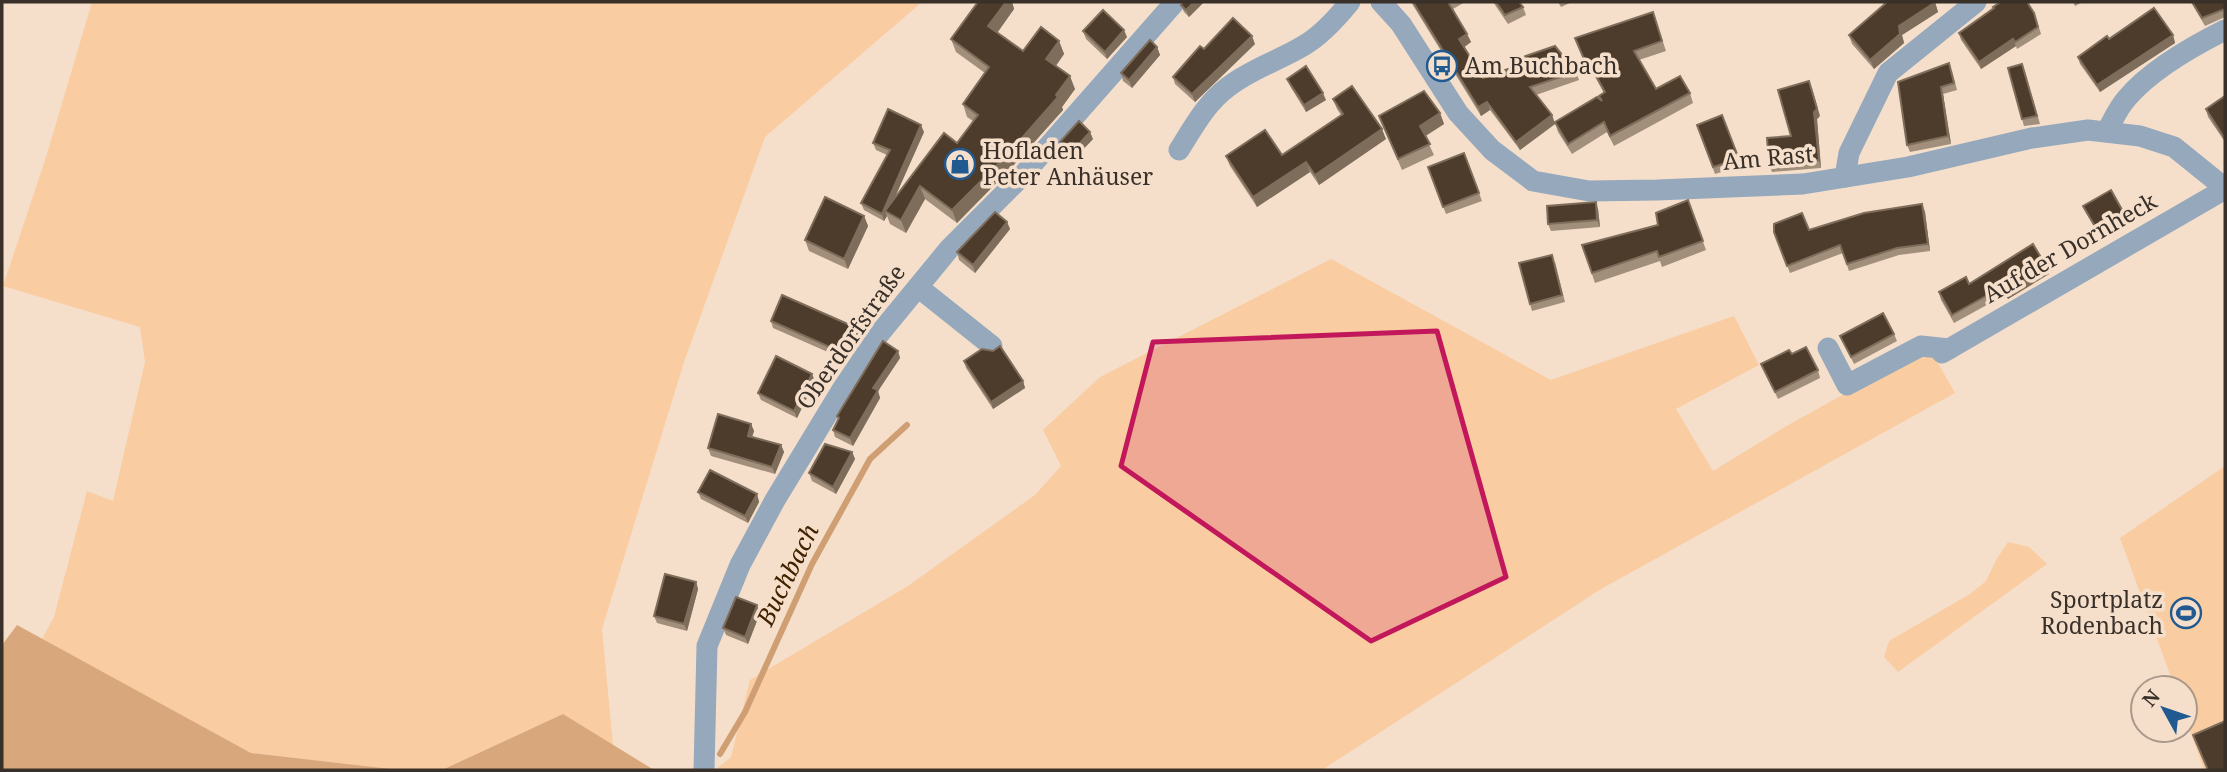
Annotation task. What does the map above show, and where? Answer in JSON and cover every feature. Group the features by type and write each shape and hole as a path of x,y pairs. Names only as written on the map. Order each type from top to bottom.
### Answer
{"street":[{"name":"Oberdorfstraße","path":"704,770 707,646 740,565 775,500 842,388 880,333 949,249 1022,176 1175,2"},
{"path":"1179,150 1201,114 1225,88 1248,73 1306,45 1350,2"},
{"name":"Am Rast","path":"1381,2 1401,24 1458,113 1492,150 1533,181 1589,191 1803,184 1908,167 2032,138 2088,130 2140,136 2174,147 2225,188"},
{"path":"1844,177 1849,153 1888,73 1976,2"},
{"path":"2107,131 2118,109 2129,96 2165,66 2225,30"},
{"name":"Auf der Dornheck","path":"1828,348 1847,385 1921,346 1945,351 2225,188"},
{"path":"918,286 992,346"}],"highlighted area":[{"path":"1437,331 1506,577 1371,641 1121,466 1153,342"}],"shaded area":[{"path":"92,2 922,2 765,137 684,362 602,629 613,745 563,714 442,770 400,770 251,753 42,639 54,617 87,491 113,501 145,362 140,327 3,286 47,154"},
{"path":"1331,259 1551,380 1734,316 1759,365 1676,409 1713,471 1790,424 1922,351 1934,356 1955,393 1601,589 1322,770 715,770 731,757 750,680 908,586 1035,495 1061,466 1043,430 1100,377"},
{"name":"Sportplatz Rodenbach","path":"2225,466 2225,770 2204,770 2195,744 2199,744 2199,674 2170,674 2120,538"},
{"path":"2008,542 2029,547 2047,564 1898,672 1884,657 1889,641 1970,594 1986,581"},
{"path":"17,625 251,753 400,770 2,770 2,645"},
{"path":"563,714 654,770 442,770"}],"building":[{"path":"978,2 1006,2 988,26 1023,51 1041,27 1059,41 1046,59 1070,76 1056,95 1058,97 1008,154 952,210 920,186 901,220 885,211 944,133 957,143 978,115 963,104 989,67 951,39"},
{"path":"1183,2 1194,2 1186,10 1181,5"},
{"path":"1413,2 1448,2 1467,34 1459,39 1483,78 1522,64 1520,58 1555,46 1576,72 1530,87 1552,115 1516,142 1487,102 1478,107"},
{"path":"1496,2 1519,2 1523,7 1505,15"},
{"path":"1885,2 1934,3 1899,26 1900,34 1870,60 1849,35"},
{"path":"2001,2 2027,2 2038,27 2015,42 2013,39 1979,62 1959,33"},
{"path":"2192,2 2225,2 2225,9 2202,18"},
{"path":"2154,8 2173,35 2097,85 2078,57"},
{"path":"1103,10 1124,30 1105,52 1083,31"},
{"path":"1653,12 1662,41 1634,51 1656,89 1680,76 1690,93 1610,136 1604,122 1568,144 1555,122 1597,97 1602,101 1599,96 1605,92 1590,65 1587,66 1575,38"},
{"path":"1233,18 1252,36 1192,94 1173,77 1200,46 1204,49"},
{"path":"1150,40 1157,47 1129,80 1121,73"},
{"path":"1949,63 1954,83 1941,87 1948,136 1907,145 1898,82"},
{"path":"2022,64 2037,116 2022,119 2008,68"},
{"path":"1306,66 1323,93 1304,105 1287,79"},
{"path":"1809,81 1817,109 1814,112 1819,160 1769,165 1767,138 1791,136 1778,90"},
{"path":"1352,86 1382,129 1315,175 1306,162 1253,197 1226,156 1265,130 1282,155 1343,114 1333,99"},
{"path":"1424,91 1440,113 1420,126 1430,144 1398,159 1379,116"},
{"path":"2225,96 2225,139 2206,109"},
{"path":"888,109 921,125 882,214 861,203 890,150 873,143"},
{"path":"1722,115 1739,159 1713,167 1697,125"},
{"path":"1079,121 1090,132 1071,153 1060,142"},
{"path":"1464,153 1479,193 1443,207 1428,167"},
{"path":"2111,190 2126,217 2099,233 2083,206"},
{"path":"825,197 864,216 844,259 805,240"},
{"path":"1688,200 1703,241 1659,257 1657,251 1592,273 1582,245 1658,225 1656,213"},
{"path":"1596,202 1597,220 1548,224 1547,206"},
{"path":"1922,204 1928,244 1897,248 1847,264 1840,245 1787,266 1774,232 1774,224 1802,213 1809,230 1864,213"},
{"path":"995,212 1007,222 973,265 957,252"},
{"path":"2033,244 2046,266 2005,292 2002,287 1952,315 1939,292 1966,277 1969,284"},
{"path":"1552,255 1562,295 1530,304 1519,263"},
{"path":"782,295 859,329 843,353 771,321"},
{"path":"1883,313 1894,334 1851,357 1840,336"},
{"path":"883,341 898,351 873,388 878,390 850,438 833,430 839,418 837,416"},
{"path":"1000,346 1023,381 991,402 964,361 982,349 993,351"},
{"path":"1806,347 1818,370 1775,392 1761,364 1789,350 1792,354"},
{"path":"776,356 812,374 794,411 758,393"},
{"path":"718,414 751,424 748,436 781,445 772,467 708,448"},
{"path":"825,444 852,452 833,487 809,473"},
{"path":"710,470 757,494 745,516 698,492"},
{"path":"665,574 696,582 684,624 654,616"},
{"path":"736,597 757,605 745,637 723,628"},
{"path":"2225,721 2225,770 2208,770 2197,744 2199,744 2199,732"}],"waterway":[{"name":"Buchbach","path":"720,754 745,712 812,564 870,459 907,425"}],"place":[{"name":"Am Buchbach","path":"1442,66"},
{"name":"Hofladen Peter Anhäuser","path":"960,164"},
{"name":"Sportplatz Rodenbach","path":"2186,613"}]}
